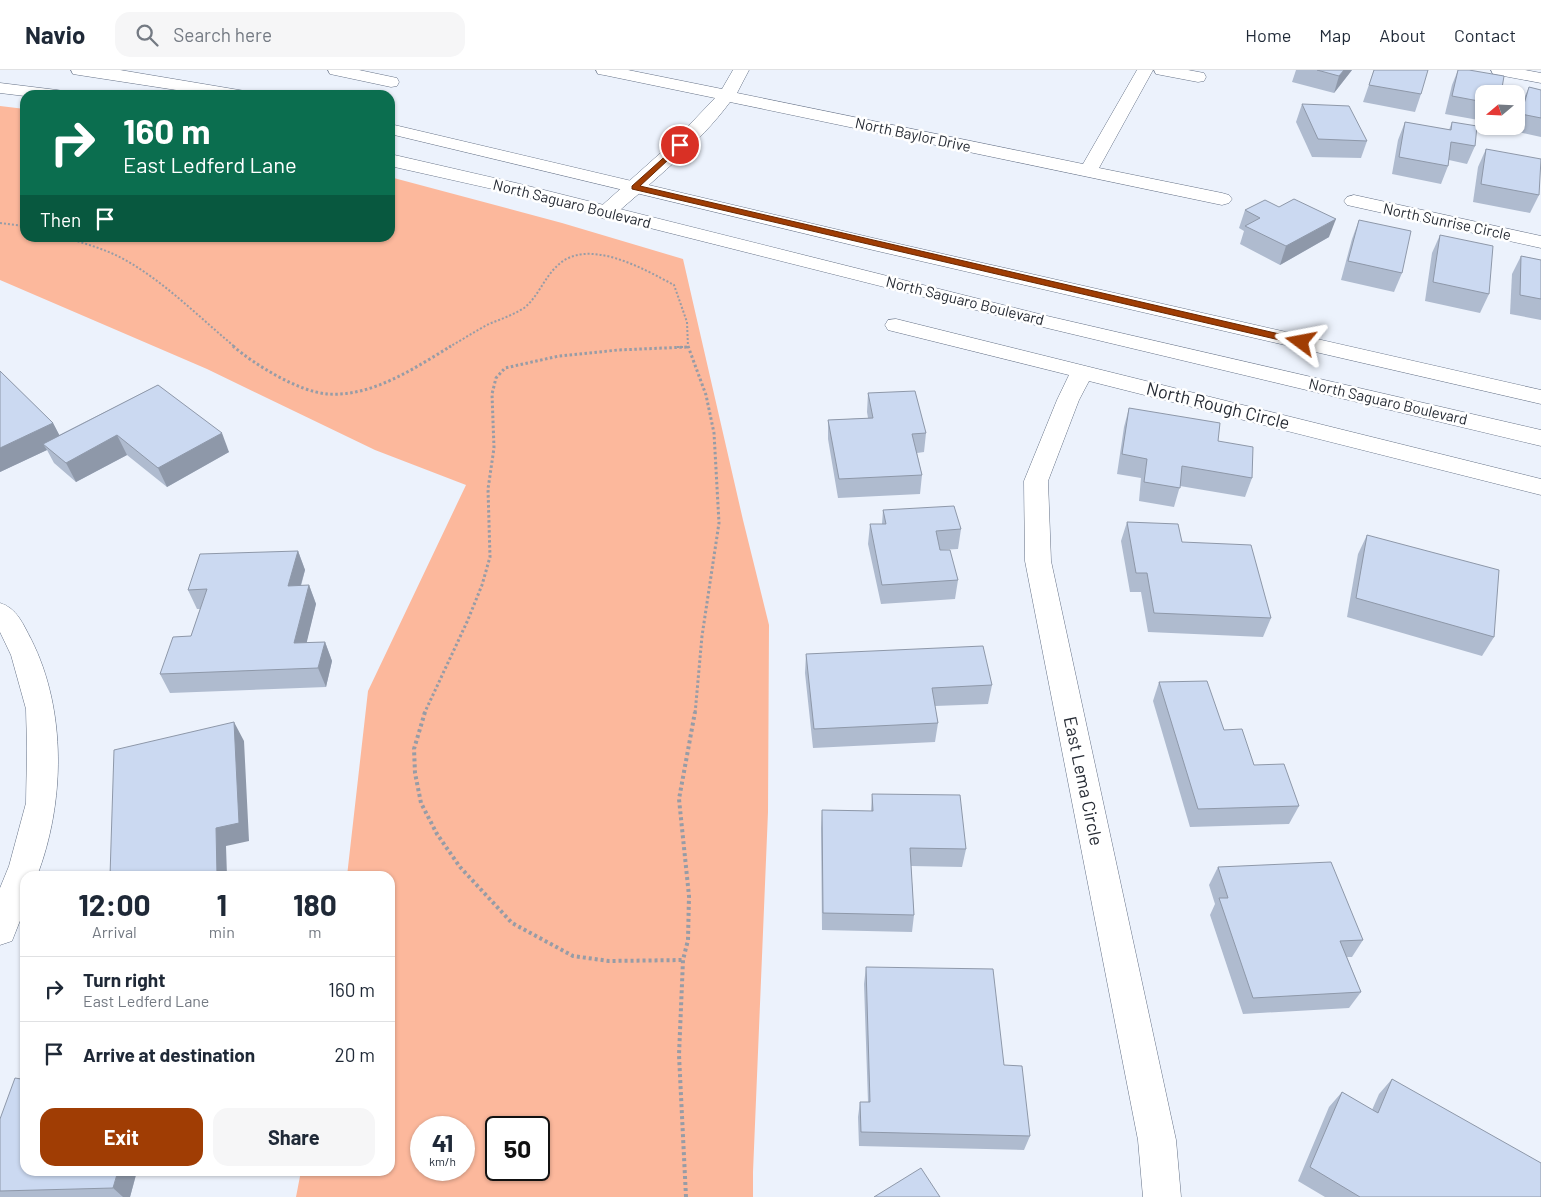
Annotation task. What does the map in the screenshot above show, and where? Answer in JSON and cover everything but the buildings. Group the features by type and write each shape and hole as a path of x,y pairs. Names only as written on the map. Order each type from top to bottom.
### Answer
{"street":[{"path":"79,70 209,90"},
{"path":"336,70 394,76"},
{"name":"North Baylor Drive","path":"604,70 1222,199"},
{"path":"605,213 680,145 726,96 737,82 742,70"},
{"path":"1088,171 1145,70"},
{"path":"1162,70 1198,77"},
{"path":"1499,70 1541,78"},
{"path":"378,90 394,76"},
{"path":"2,81 37,90"},
{"name":"North Saguaro Boulevard","path":"395,130 634,188 1541,397"},
{"name":"North Saguaro Boulevard","path":"395,161 1102,335 1541,438"},
{"name":"North Sunrise Circle","path":"1354,201 1541,242"},
{"name":"North Rough Circle","path":"896,325 1541,487"},
{"name":"East Lema Circle","path":"1082,372 1068,400 1036,481 1038,561 1157,1140 1162,1197"},
{"path":"0,613 11,627 25,655 40,709 42,748 41,803 23,871"},
{"path":"0,930 20,879"}],"path":[{"path":"0,223 20,225"},
{"path":"80,242 100,248 130,262 175,296 253,363 294,385 327,394 346,393 374,386 404,373 482,328 514,313 528,304 542,282 559,263 577,254 609,257 644,269 674,285 687,322 688,347 706,395 714,433 720,523 702,636 697,701 679,799 689,896 688,940 683,960 679,1055 686,1197"},
{"path":"683,960 609,961 573,956 512,922 460,867 437,834 421,803 415,773 414,749 421,721 468,622 490,557 488,489 494,448 492,394 496,378 505,368 559,356 618,350 688,347"}],"shaded area":[{"path":"0,106 20,108 20,242 395,242 395,178 562,223 683,259 769,625 768,812 753,1197 296,1197 300,1176 395,1176 395,871 348,871 368,691 466,485 375,450 207,369 0,280"}],"route":[{"path":"680,145 634,188 1301,342"}]}
